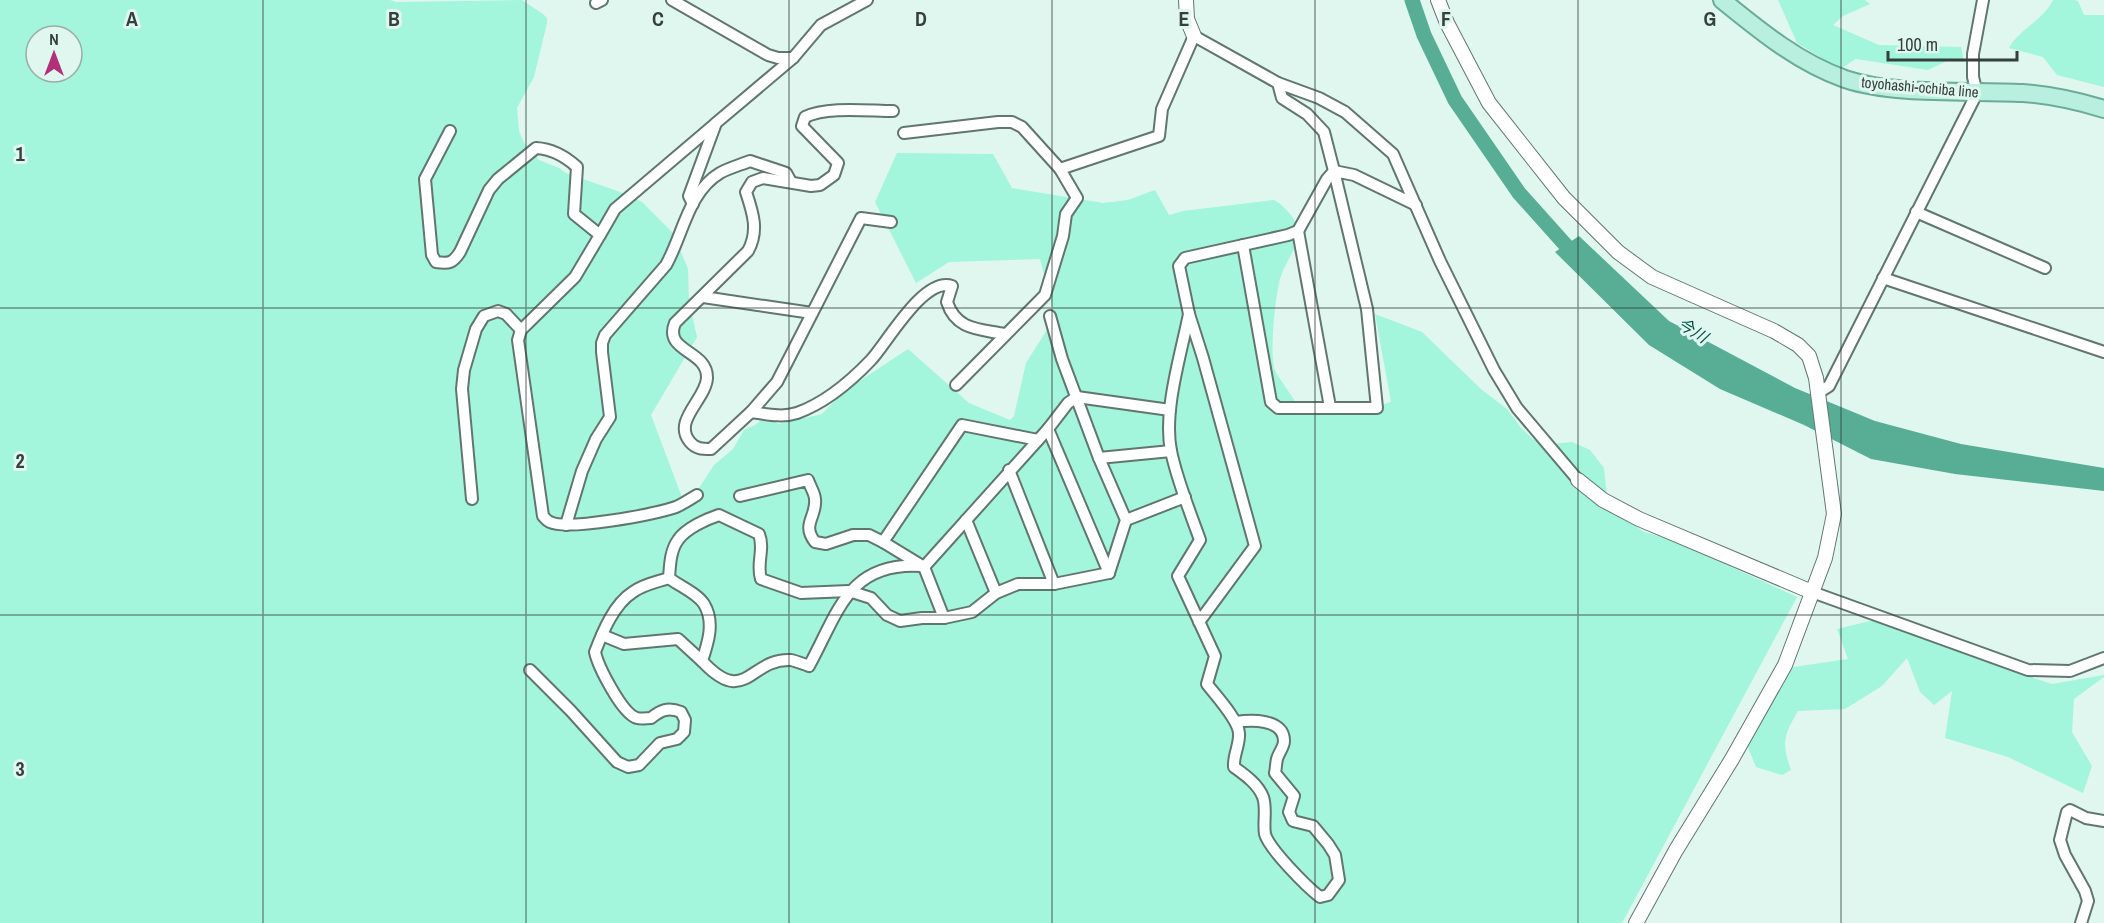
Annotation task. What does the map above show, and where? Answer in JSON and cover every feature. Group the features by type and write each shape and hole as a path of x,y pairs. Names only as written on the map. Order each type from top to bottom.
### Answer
{"main road":[{"name":"toyohashi-ochiba line","path":"1722,0 1782,47 1845,79 1894,88 1977,93 2024,93 2070,99 2104,110"}],"street":[{"path":"672,0 768,56 792,57"},
{"path":"697,495 677,506 645,514 566,525 550,523 543,516 519,357 518,340 521,330 575,277 615,209 792,57 821,25 867,0"},
{"path":"1186,0 1187,19 1194,36 1278,83 1319,98 1345,111 1393,154 1440,261 1494,370 1517,408 1578,480 1603,500 1639,519 1812,592 2028,670 2070,671 2104,658"},
{"path":"1438,0 1447,23 1489,103 1564,198 1618,252 1652,277 1774,331 1798,345 1809,356 1813,365 1834,514 1825,558 1785,665 1732,759 1676,850 1636,923"},
{"path":"1818,393 1829,386 1977,93 1973,77 1973,54 1983,0"},
{"path":"1060,169 1159,136 1162,109 1194,36"},
{"path":"1243,244 1271,402 1278,408 1377,408 1367,309 1324,132 1307,114 1282,98 1278,83"},
{"path":"891,222 861,218 777,382 751,412 711,449 693,446 686,438 684,428 706,384 707,374 704,364 678,344 673,338 672,331 675,323 748,251 753,240 754,217 746,192 752,182 763,178 811,186 820,185 834,175 838,166 834,158 802,126 806,117 811,114 838,111 893,111"},
{"path":"904,133 1012,122 1022,127 1060,169 1077,198 1066,214 1063,236 1044,295 956,385"},
{"path":"693,204 689,196 716,123"},
{"path":"450,131 425,179 432,255 436,262 449,264 454,261 489,190 498,179 536,148 548,149 566,157 577,167 574,214 600,235"},
{"path":"566,525 582,471 596,439 610,417 602,343 605,335 666,265 693,204 704,186 719,174 750,161 786,173 791,182"},
{"path":"1334,171 1354,176 1416,205"},
{"path":"1330,407 1298,231 1326,179 1334,171"},
{"path":"1916,212 2045,268"},
{"path":"1199,622 1255,546 1189,314 1179,266 1185,258 1298,231"},
{"path":"1883,278 2104,352"},
{"path":"751,412 777,415 796,413 837,392 872,359 900,319 918,301 939,286 948,284 952,286 947,302 956,321 1004,334"},
{"path":"703,297 812,313"},
{"path":"472,499 462,389 464,370 476,329 484,316 498,311 506,314 521,330"},
{"path":"1189,314 1170,410 1169,428 1171,452 1200,540 1178,576 1215,656 1207,684 1236,723 1239,732 1233,758 1234,767 1248,777 1263,798 1266,836 1289,868 1312,891 1320,897 1328,895 1339,880 1335,855 1313,826 1293,821 1289,812 1294,796 1275,773 1277,760 1285,743 1284,736 1275,725 1253,719 1236,723"},
{"path":"1050,316 1055,339 1099,458 1126,520 1110,573"},
{"path":"924,567 1048,429 1068,403 1077,397 1170,410"},
{"path":"883,542 962,425 1038,440"},
{"path":"1048,429 1110,573"},
{"path":"1099,458 1171,452"},
{"path":"1009,470 1054,584"},
{"path":"740,496 808,480 816,500 809,529 809,535 815,542 826,544 853,535 869,535 883,542 924,567 944,618"},
{"path":"1126,520 1185,497"},
{"path":"669,578 671,557 678,540 708,519 720,515 759,534 762,542 758,570 761,579 801,593 849,591 870,598 887,615 900,621 944,618 972,612 996,593 1018,584 1054,584 1110,573"},
{"path":"966,520 996,593"},
{"path":"602,635 624,644 678,639 716,676 731,682 746,679 769,664 790,660 809,666 849,591 878,571 910,566 924,567"},
{"path":"530,670 578,718 617,762 628,767 639,765 660,743 677,739 684,732 685,720 681,712 672,708 661,710 651,718 636,718 628,712 597,662 595,652 622,601 633,591 647,584 669,578 690,592 704,604 709,624 709,638 702,661"},
{"path":"2081,923 2088,901 2081,882 2062,858 2060,840 2067,812 2074,811 2086,818 2104,821"}],"shaded area":[{"path":"0,0 390,0 396,2 522,0 543,14 547,18 547,23 534,77 517,108 519,131 524,143 539,160 566,173 642,202 673,233 688,269 689,301 697,337 651,415 686,508 714,465 733,449 744,430 765,417 779,424 822,414 843,392 908,349 969,403 1010,420 1014,416 1026,363 1055,317 1040,259 949,262 916,283 875,202 897,153 993,154 1012,188 1103,203 1128,200 1155,190 1169,215 1183,211 1274,200 1292,216 1296,224 1297,235 1295,247 1283,270 1279,284 1274,322 1273,360 1275,371 1299,407 1371,408 1391,402 1375,314 1422,332 1482,390 1507,409 1521,428 1533,439 1544,445 1572,442 1590,450 1604,468 1607,498 1625,518 1644,532 1670,539 1797,597 1622,923 0,923"},
{"path":"1778,0 1865,0 1870,4 1843,16 1833,25 1879,45 1961,47 1964,62 1949,60 1928,70 1856,59 1840,69 1797,43"},
{"path":"2053,0 2075,0 2078,1 2084,15 2104,15 2104,87 2057,75 2043,57 2009,48 2019,35 2043,14"},
{"path":"1579,236 1669,321 1795,388 1875,421 1961,444 2104,468 2104,491 1955,474 1871,459 1804,425 1720,389 1649,345 1555,252"},
{"path":"1878,619 2000,667 2052,684 2104,675 2074,699 2072,732 2092,766 2083,793 2008,757 1945,738 1952,691 1934,705 1920,692 1907,658 1882,686 1845,709 1798,711 1787,733 1785,745 1791,770 1782,775 1756,767 1747,745 1793,667 1848,659 1837,629"}],"waterway":[{"name":"今川","path":"1412,0 1424,35 1455,100 1519,193 1579,260"}]}
